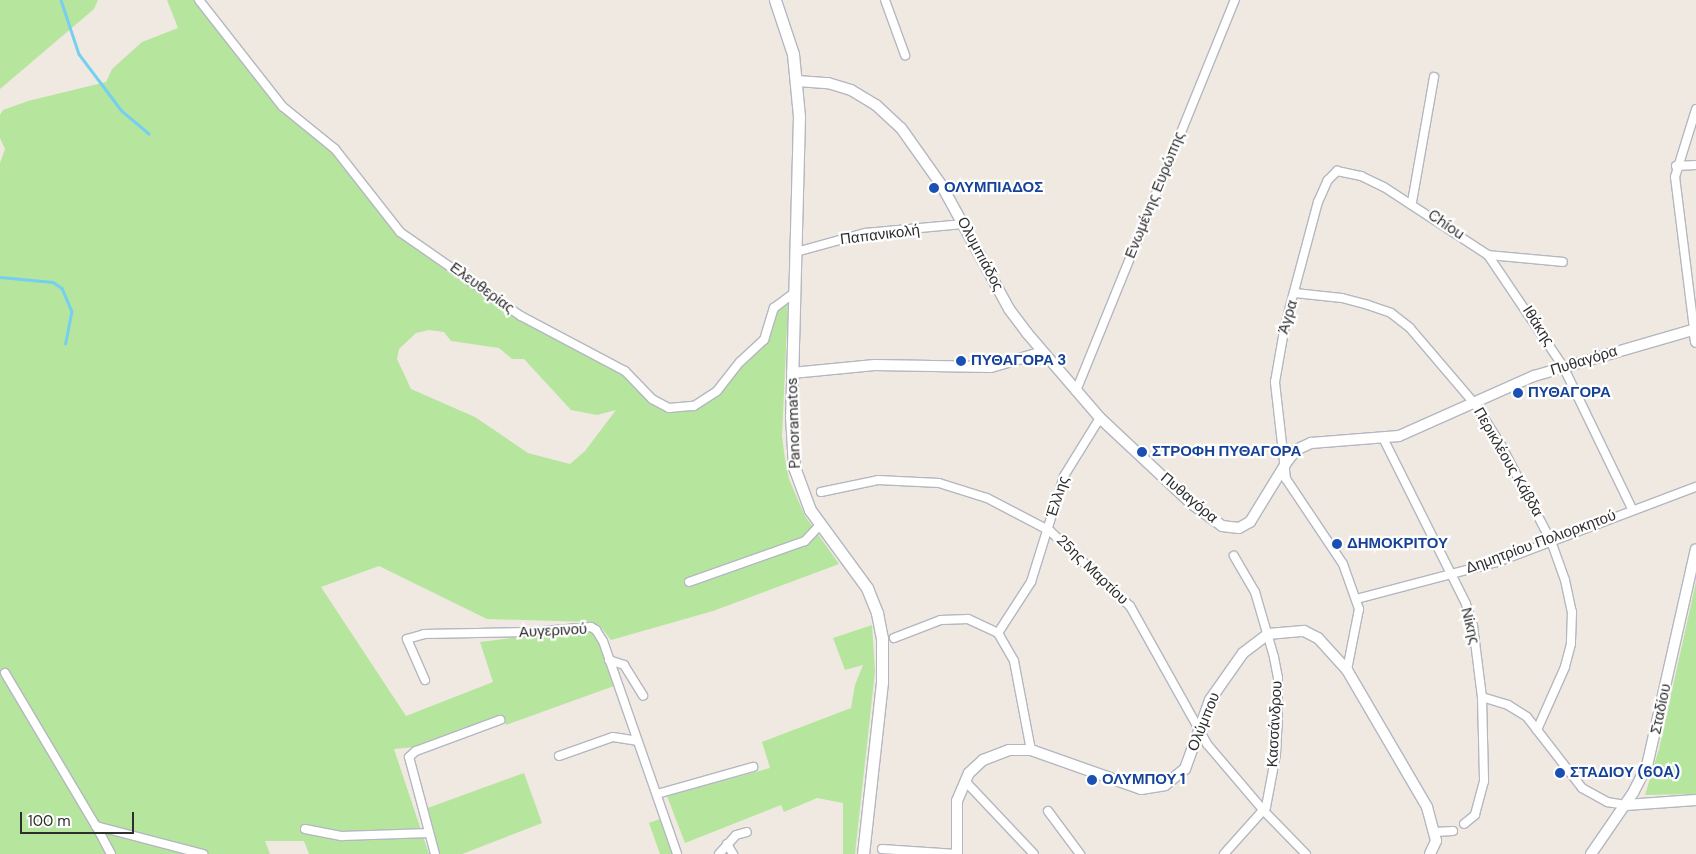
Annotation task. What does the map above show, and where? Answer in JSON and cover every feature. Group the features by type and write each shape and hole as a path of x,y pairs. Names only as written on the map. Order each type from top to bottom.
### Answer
{"main road":[{"name":"Panoramatos","path":"775,0 790,43 797,81 800,139 792,373 794,467 803,497 820,525 867,588 877,613 882,638 882,682 863,854"}],"street":[{"name":"Ελευθερίας","path":"199,0 282,106 335,149 400,232 520,316 625,371 652,399 669,408 694,406 717,391 740,362 764,340 774,308 795,292"},
{"path":"885,0 905,55"},
{"name":"Ενωμένης Ευρώπης","path":"1076,391 1234,0"},
{"path":"1412,202 1434,77"},
{"name":"Ολυμπιάδος","path":"797,81 834,84 883,110 918,149 964,224 1014,317 1042,352"},
{"path":"1696,109 1674,177 1696,342"},
{"path":"1676,166 1696,164"},
{"name":"Chíou","path":"1333,174 1346,171 1361,176 1412,202 1488,256"},
{"name":"Άγρα","path":"1333,174 1318,202 1295,293 1284,325 1274,382 1284,465 1289,484 1343,564 1359,609 1347,670"},
{"name":"Παπανικολή","path":"796,252 866,233 964,224"},
{"path":"1488,256 1563,262"},
{"name":"Ιθάκης","path":"1488,256 1563,366 1632,509"},
{"name":"Περικλέους Κάβδα","path":"1295,293 1342,298 1391,314 1410,328 1475,404 1551,541 1566,580 1572,612 1571,644 1565,668 1538,730"},
{"name":"Πυθαγόρα","path":"1042,352 1100,418 1200,511 1228,528 1242,527 1250,522 1284,465 1296,450 1315,442 1384,440 1422,428 1563,366 1695,329"},
{"path":"792,373 875,365 991,367 1042,352"},
{"name":"Έλλης","path":"998,633 1031,582 1064,476 1100,418"},
{"name":"Νίκης","path":"1384,440 1449,574 1466,604 1473,626 1482,697 1484,781 1475,815 1464,824"},
{"name":"25ης Μαρτίου","path":"821,492 878,480 939,483 987,498 1048,529 1130,606 1199,730 1264,812 1306,854"},
{"name":"Δημητρίου Πολιορκητού","path":"1356,599 1496,562 1696,486"},
{"path":"689,582 805,541 820,525"},
{"name":"Σταδίου","path":"1591,854 1641,780 1652,751 1696,548"},
{"name":"Κασσάνδρου","path":"1234,556 1255,592 1268,634 1279,687 1276,754 1264,812"},
{"path":"894,638 947,619 968,619 998,633 1006,643 1019,680 1031,750"},
{"name":"Αυγερινού","path":"425,680 407,639 424,634 529,632 591,627 600,634 610,660 677,854"},
{"path":"1268,634 1304,630 1318,638 1347,670 1427,807 1436,836 1430,854"},
{"name":"Ολύμπου","path":"957,854 956,808 965,781 975,767 989,756 1014,750 1031,750 1135,787 1151,789 1165,785 1182,772 1210,700 1223,678 1243,653 1268,634"},
{"path":"610,660 624,665 643,695"},
{"path":"5,673 111,854"},
{"path":"1482,697 1519,711 1538,730 1579,786 1607,802 1626,804 1696,800"},
{"path":"435,854 409,757 410,753 500,720"},
{"path":"559,756 614,737 637,741"},
{"path":"657,794 753,767"},
{"path":"965,781 1034,854"},
{"path":"1048,810 1080,854"},
{"path":"1224,854 1264,812"},
{"path":"96,826 203,854"},
{"path":"304,829 342,836 429,833"},
{"path":"1436,836 1453,831"},
{"path":"719,854 736,835 747,832"},
{"path":"727,844 733,854"},
{"path":"882,849 957,854"}],"green space":[{"path":"0,0 98,0 94,9 0,89"},
{"path":"167,0 195,0 265,92 281,109 328,144 392,227 517,316 621,372 674,410 695,407 733,375 758,349 780,308 788,304 782,436 785,459 789,479 805,516 839,564 713,611 611,640 600,626 590,622 487,619 379,566 321,587 406,716 493,682 480,642 592,628 602,641 614,686 506,725 503,716 415,747 394,749 429,854 309,854 304,841 265,841 270,854 0,854 0,163 5,149 0,138 0,115 3,110 28,101 106,82 112,69 142,42 178,28","holes":["429,330 444,332 451,341 499,348 512,359 524,359 571,410 597,415 616,410 585,451 570,464 528,453 475,417 411,389 397,359 399,349 416,333"]},
{"path":"1696,582 1696,794 1645,795 1659,749"},
{"path":"872,625 875,671 855,854 843,854 843,803 817,798 784,812 781,805 685,843 667,796 770,768 762,742 851,708 855,685 863,665 845,670 833,638"},
{"path":"524,773 542,823 462,854 437,854 425,809"},
{"path":"660,819 673,854 660,854 649,823"}],"waterway":[{"path":"61,0 79,54 122,111 149,134"},
{"path":"0,277 53,282 62,288 72,311 66,343"}],"place":[{"name":"ΟΛΥΜΠΙΑΔΟΣ","path":"934,188"},
{"name":"ΠΥΘΑΓΟΡΑ 3","path":"961,361"},
{"name":"ΠΥΘΑΓΟΡΑ","path":"1518,393"},
{"name":"ΣΤΡΟΦΗ ΠΥΘΑΓΟΡΑ","path":"1142,452"},
{"name":"ΔΗΜΟΚΡΙΤΟΥ","path":"1337,544"},
{"name":"ΣΤΑΔΙΟΥ (60A)","path":"1560,773"},
{"name":"ΟΛΥΜΠΟΥ 1","path":"1092,780"}]}
